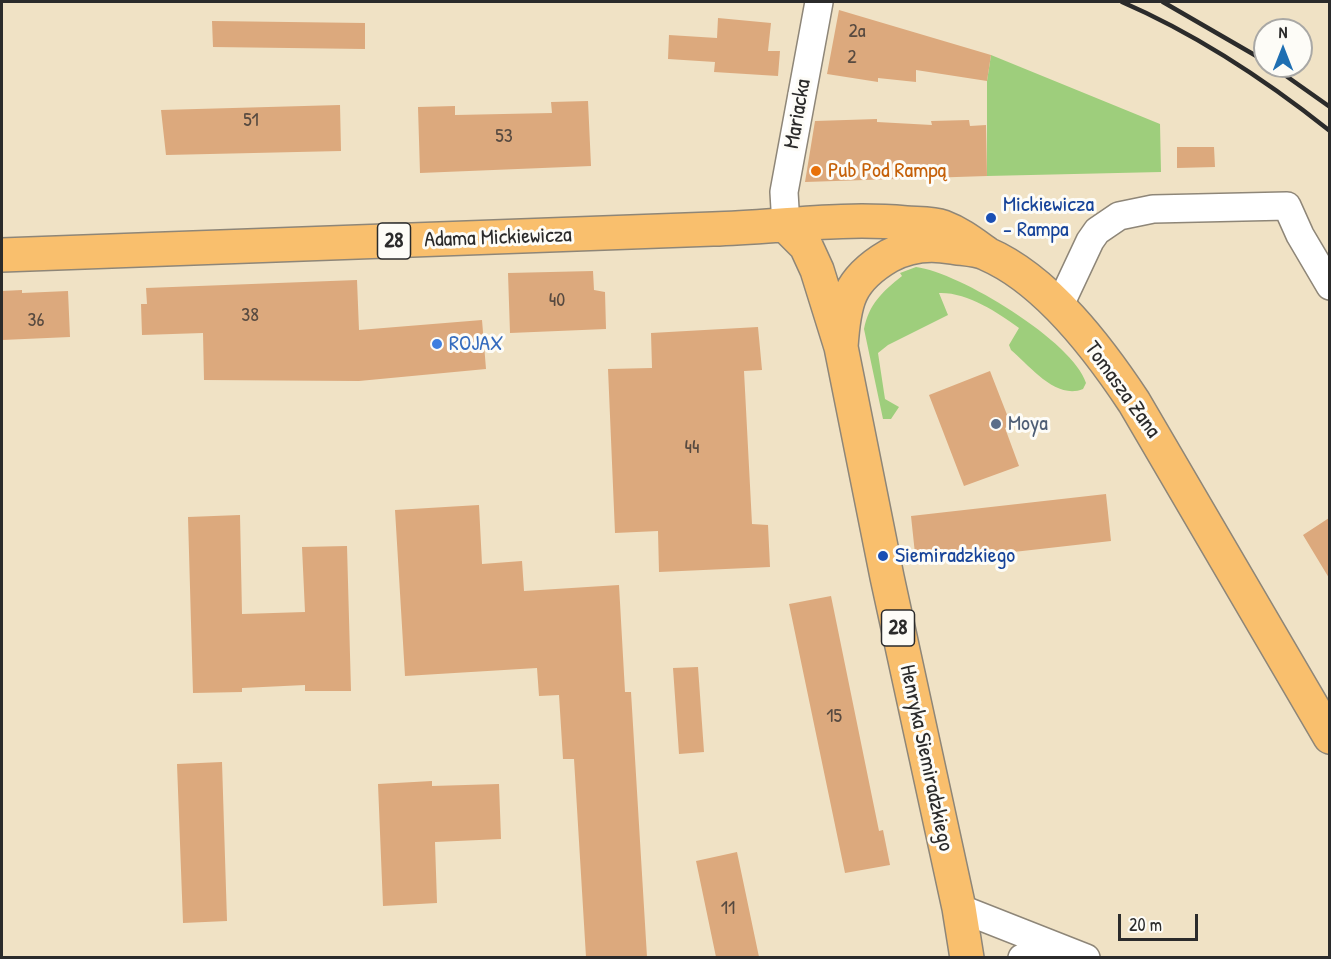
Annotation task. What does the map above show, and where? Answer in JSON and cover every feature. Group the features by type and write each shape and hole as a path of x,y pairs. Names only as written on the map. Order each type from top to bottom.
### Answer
{"main road":[{"name":"Adama Mickiewicza","path":"2,255 786,226 814,220 890,221 941,226 963,236 986,253"},
{"path":"786,226 806,246 817,270 841,347"},
{"name":"Tomasza Zana","path":"841,347 843,321 850,293 862,275 900,250 930,244 986,253 1042,291 1059,307 1111,367 1140,411 1329,737"},
{"name":"Henryka Siemiradzkiego","path":"841,347 887,577 959,908 967,957"}],"street":[{"name":"Mariacka","path":"786,226 784,192 819,2"},
{"path":"1059,307 1089,241 1097,231 1119,216 1153,209 1287,206 1300,235 1329,286"},
{"path":"959,908 1086,957"},
{"path":"1022,957 1042,949 1060,948"}],"green space":[{"path":"991,55 1160,124 1161,172 987,176 987,81"},
{"path":"916,267 959,281 986,295 1038,330 1077,366 1086,383 1083,389 1063,390 1053,386 1035,372 1011,350 1009,345 1019,328 1001,316 971,299 939,293 948,315 888,345 878,353 885,399 899,407 891,419 883,419 864,329 869,312 877,299 902,276 900,273"}],"building":[{"path":"839,10 991,55 987,81 916,70 916,82 878,78 878,82 827,74"},
{"path":"718,18 771,23 768,51 780,51 778,76 714,72 715,62 668,59 669,35 717,38"},
{"path":"212,21 365,23 365,49 213,47"},
{"path":"588,101 591,166 420,173 418,107 455,106 455,115 552,113 551,102"},
{"path":"340,105 341,151 166,155 161,110"},
{"path":"877,119 877,122 932,125 931,121 969,120 970,126 986,125 987,176 805,182 815,121"},
{"path":"1177,147 1214,147 1215,167 1177,168"},
{"path":"593,271 594,290 605,292 606,329 510,333 508,273"},
{"path":"357,280 359,330 482,320 486,369 359,381 204,380 203,333 142,335 141,304 147,304 146,288"},
{"path":"22,290 22,293 68,291 70,337 2,340 2,291"},
{"path":"758,327 762,370 744,371 752,524 768,525 770,567 659,572 658,531 615,533 608,369 652,368 651,333"},
{"path":"990,371 1011,425 1005,428 1019,466 964,486 929,395"},
{"path":"1106,494 1111,541 916,563 911,516"},
{"path":"479,505 482,564 522,561 524,591 619,585 625,692 631,692 647,957 586,957 574,759 563,759 559,695 539,696 537,668 405,676 395,510"},
{"path":"240,515 242,614 305,612 302,547 347,546 351,691 305,691 305,685 242,688 242,692 193,693 188,517"},
{"path":"1329,518 1329,578 1303,535"},
{"path":"831,596 879,831 883,830 890,865 845,873 789,604"},
{"path":"698,667 704,752 679,754 673,668"},
{"path":"222,762 227,921 183,923 177,764"},
{"path":"432,781 432,786 499,784 501,839 435,842 437,903 383,906 378,784"},
{"path":"737,852 759,957 716,957 696,861"}],"railway":[{"path":"1122,2 1177,29 1230,60 1281,94 1330,131"},
{"path":"1163,2 1253,54"},
{"path":"1289,78 1330,107"}],"place":[{"name":"Pub Pod Rampą","path":"816,171"},
{"name":"Mickiewicza - Rampa","path":"991,218"},
{"name":"ROJAX","path":"437,344"},
{"name":"Moya","path":"996,424"},
{"name":"Siemiradzkiego","path":"883,556"}]}
